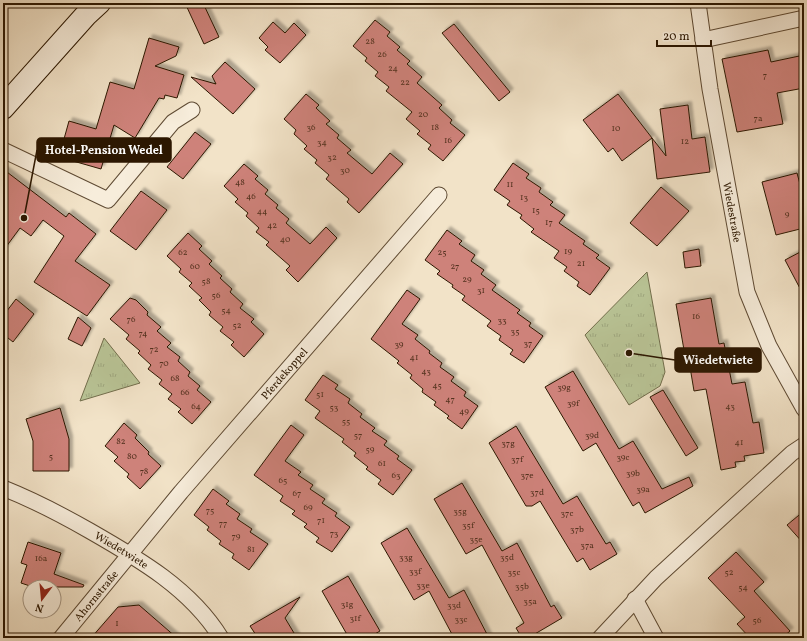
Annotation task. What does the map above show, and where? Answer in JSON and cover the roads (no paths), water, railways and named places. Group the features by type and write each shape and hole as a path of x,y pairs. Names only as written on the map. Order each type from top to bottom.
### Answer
{"main road":[{"path":"4,103 99,3"}],"street":[{"name":"Wiedestraße","path":"698,3 723,167 747,292 769,346 804,409"},
{"path":"703,40 804,18"},
{"path":"3,150 108,200 173,122 192,110"},
{"name":"Pferdekoppel","path":"130,554 181,492 335,317 439,195"},
{"path":"600,638 635,599 792,453 804,444"},
{"name":"Wiedetwiete","path":"3,488 39,503 130,554 181,590 214,626 221,638"},
{"name":"Ahornstraße","path":"61,638 130,554"},
{"path":"635,599 656,638"}],"place":[{"name":"Hotel-Pension Wedel","path":"24,218"},
{"name":"Wiedetwiete","path":"629,353"}]}
